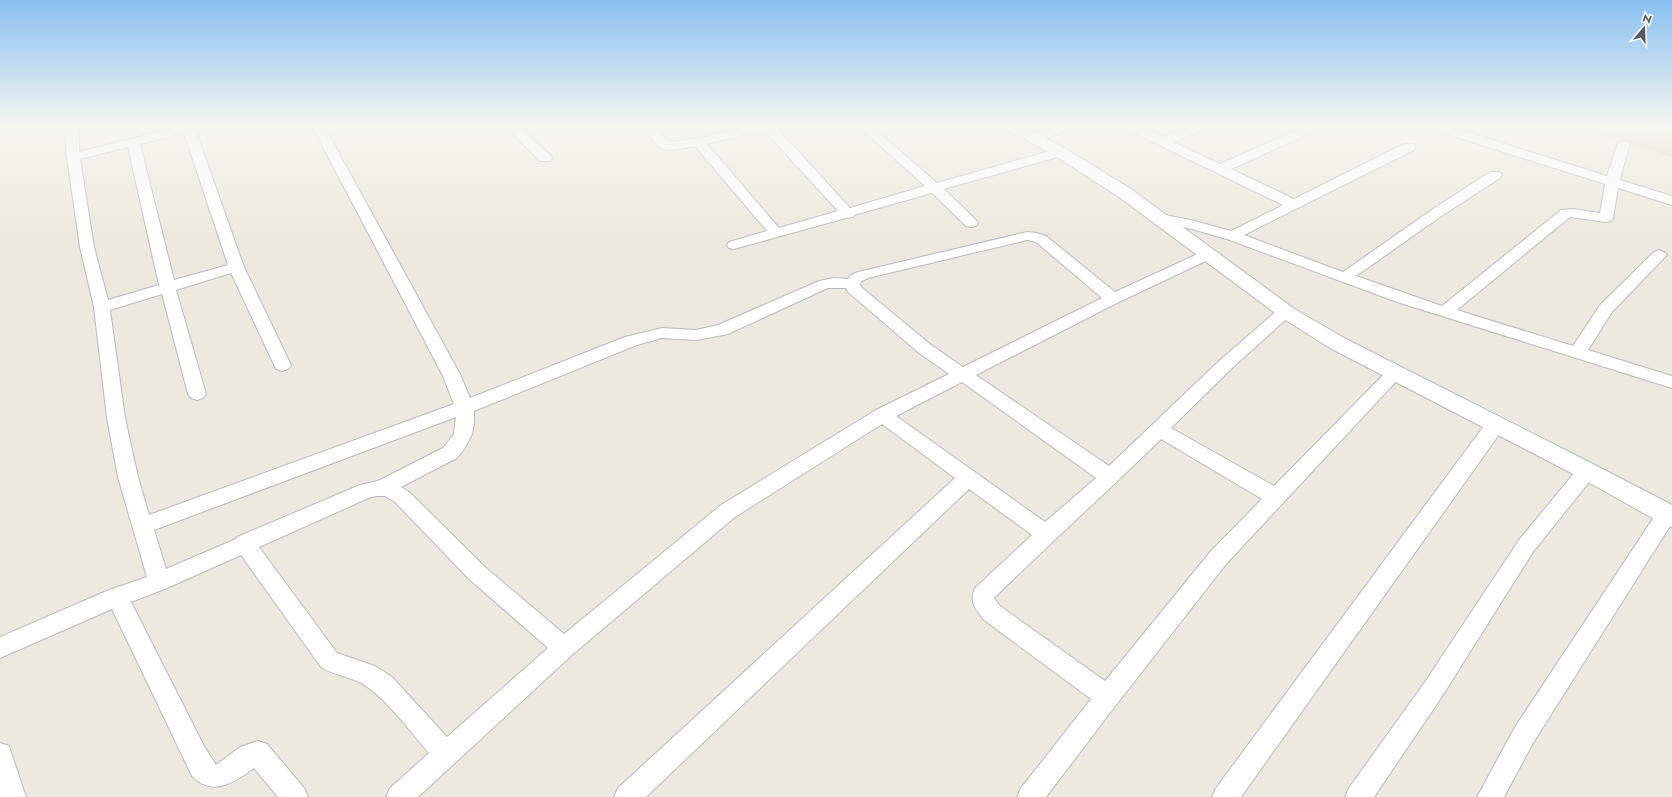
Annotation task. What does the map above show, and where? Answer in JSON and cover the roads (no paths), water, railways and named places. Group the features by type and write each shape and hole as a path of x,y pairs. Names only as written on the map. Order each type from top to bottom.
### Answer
{"street":[{"path":"74,163 86,247 102,308 116,418 128,477 159,582"},
{"path":"138,163 168,288 197,394"},
{"path":"201,163 236,267 282,365"},
{"path":"0,648 117,597 159,582 244,543 367,490 381,488 450,453 457,446 466,419 465,407 451,374 338,163"},
{"path":"717,163 776,233"},
{"path":"802,163 848,214"},
{"path":"907,163 971,223"},
{"path":"734,245 848,214 1021,163"},
{"path":"1078,163 1125,193 1160,218 1207,255 1286,312 1337,343 1670,515 1524,735 1490,797"},
{"path":"1208,163 1295,205"},
{"path":"1220,169 1233,163"},
{"path":"1232,236 1377,163"},
{"path":"1550,163 1672,201"},
{"path":"1445,312 1566,213 1606,218 1612,183 1618,163"},
{"path":"1344,278 1435,214 1495,175"},
{"path":"1160,218 1195,225 1232,236 1344,278 1445,312 1672,382"},
{"path":"852,284 856,278 864,275 1027,236 1033,236 1042,238 1113,299"},
{"path":"399,797 564,648 728,510 882,415 1113,299 1207,255"},
{"path":"1577,353 1606,309 1659,255"},
{"path":"102,308 236,267"},
{"path":"143,526 465,407 631,340 662,333 696,335 722,330 825,284 852,284"},
{"path":"852,284 854,288 926,349 1110,477"},
{"path":"1107,697 992,613 982,598 986,592 1046,534 1110,477 1225,365 1286,312"},
{"path":"1030,797 1107,697 1219,557 1395,373"},
{"path":"882,415 1046,534"},
{"path":"1225,797 1496,424"},
{"path":"1158,429 1276,497"},
{"path":"1358,797 1433,690 1526,546 1587,471"},
{"path":"627,797 968,478"},
{"path":"381,488 396,493 402,498 477,573 564,648"},
{"path":"244,543 329,660 336,664 367,674 384,685 447,755"},
{"path":"117,597 195,755 208,776 212,779 218,779 249,756 258,754 295,797"},
{"path":"0,755 13,797"}]}
